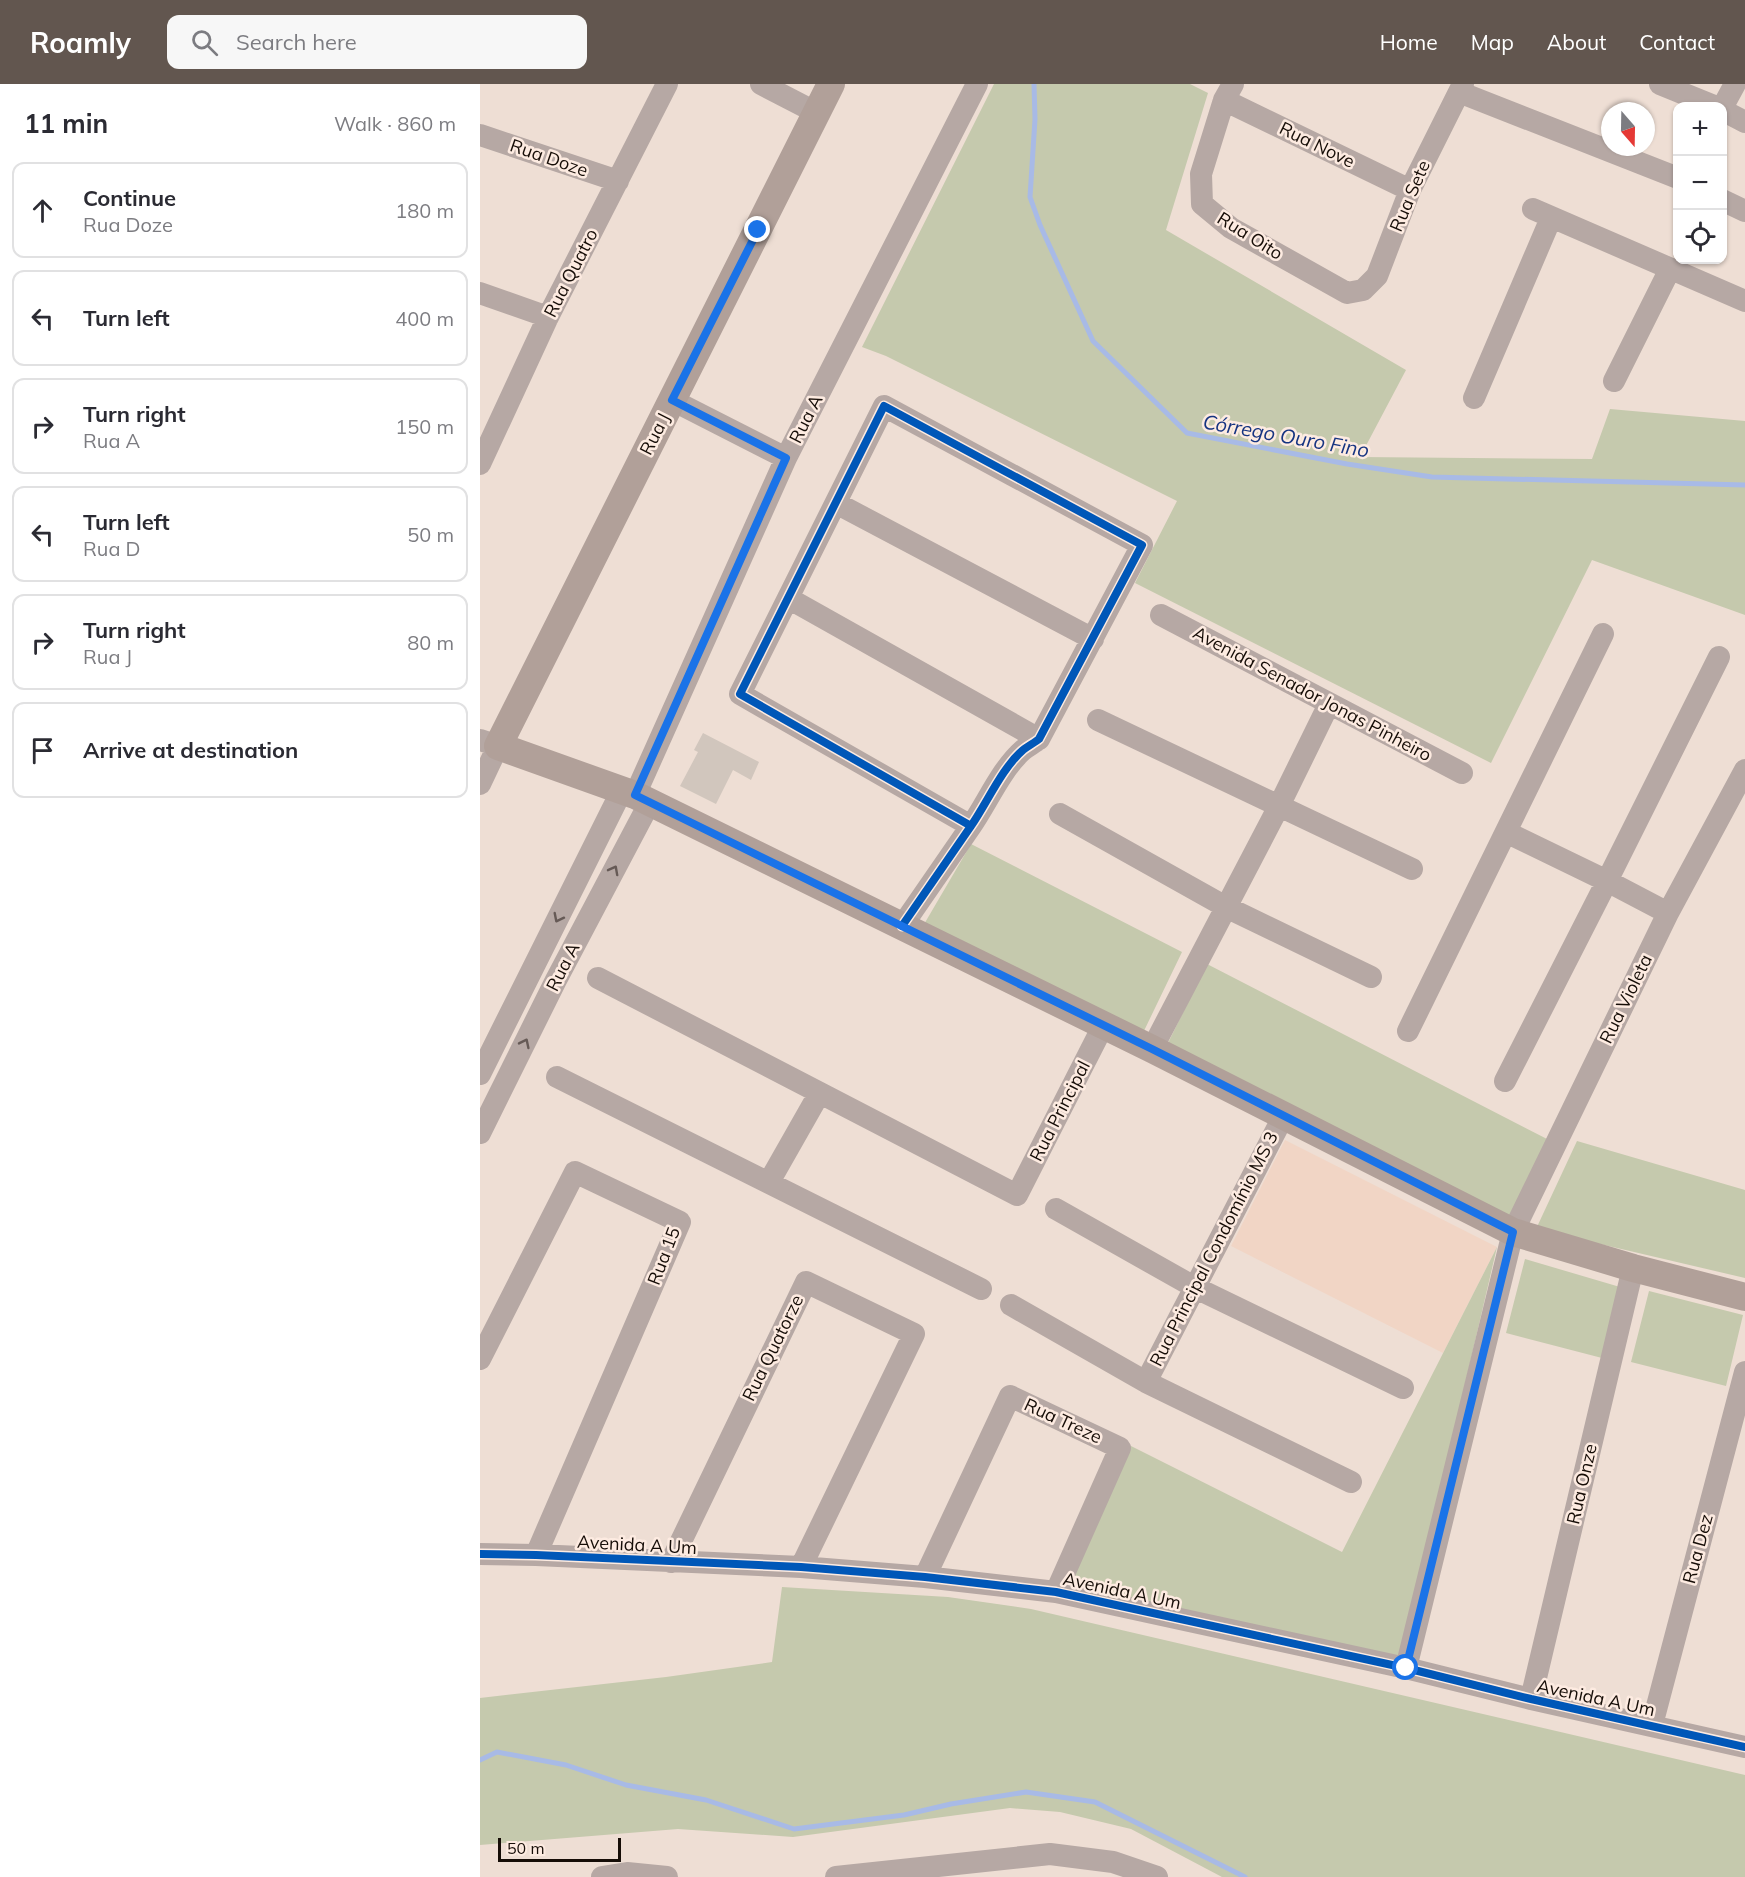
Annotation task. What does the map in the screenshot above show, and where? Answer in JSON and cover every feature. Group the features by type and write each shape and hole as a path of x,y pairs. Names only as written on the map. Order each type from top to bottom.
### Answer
{"main road":[{"name":"Rua J","path":"489,743 672,400 831,84"},
{"path":"489,743 636,796 1152,1049 1513,1232 1633,1268 1745,1297"}],"street":[{"name":"Rua Quatro","path":"480,464 485,441 668,84"},
{"path":"761,84 817,113"},
{"name":"Rua A","path":"480,1133 556,980 786,458 977,84"},
{"path":"1660,84 1704,102"},
{"path":"1726,102 1735,84"},
{"path":"1461,88 1673,176"},
{"name":"Rua Sete","path":"1347,293 1363,290 1377,276 1410,190 1461,88"},
{"name":"Rua Nove","path":"1229,92 1410,190"},
{"name":"Rua Oito","path":"1229,92 1201,174 1202,204 1232,228 1347,293"},
{"path":"1727,112 1745,122"},
{"name":"Rua Doze","path":"480,135 618,181"},
{"path":"1727,202 1745,211"},
{"path":"1474,398 1542,214 1745,302"},
{"path":"1614,381 1670,269"},
{"path":"480,293 548,317"},
{"path":"672,400 786,458"},
{"path":"902,926 971,826 1007,769 1022,751 1039,739 1142,545 884,406 740,694 971,826"},
{"path":"836,503 1093,639"},
{"path":"788,598 1039,739"},
{"name":"Avenida Senador Jonas Pinheiro","path":"1161,615 1462,773"},
{"path":"1408,1032 1603,634"},
{"path":"1505,1081 1719,657"},
{"path":"1152,1049 1279,806 1329,704"},
{"path":"1098,720 1412,869"},
{"name":"Rua J","path":"480,784 489,743"},
{"name":"Rua Violeta","path":"1513,1232 1668,914 1745,770"},
{"name":"Rua A","path":"483,1061 636,796"},
{"path":"1060,814 1226,907 1371,977"},
{"path":"1506,832 1607,881 1668,914"},
{"path":"598,978 819,1094 769,1182"},
{"name":"Rua Principal","path":"819,1094 1017,1195 1103,1026"},
{"path":"483,1061 512,1068"},
{"path":"557,1077 981,1289"},
{"name":"Rua Principal Condomínio MS 3","path":"1146,1382 1283,1117"},
{"name":"Rua 15","path":"480,1359 575,1172 681,1222 536,1555"},
{"path":"1056,1209 1196,1288 1403,1388"},
{"path":"1406,1668 1513,1232"},
{"name":"Rua Onze","path":"1531,1700 1633,1268"},
{"name":"Rua Quatorze","path":"670,1562 806,1282 914,1334 801,1568"},
{"path":"1011,1305 1146,1382 1352,1482"},
{"name":"Rua Dez","path":"1652,1725 1745,1372"},
{"name":"Rua Treze","path":"925,1577 1010,1396 1120,1448 1056,1592"},
{"name":"Avenida A Um","path":"480,1554 801,1568 925,1577 1056,1592 1406,1668 1531,1700 1745,1747"},
{"path":"837,1877 1050,1854 1113,1862 1157,1877"},
{"path":"602,1877 627,1873 666,1877"}],"shaded area":[{"path":"1285,1140 1497,1247 1443,1353 1231,1246"}],"green space":[{"path":"994,84 1190,84 1208,93 1166,230 1406,370 1360,457 1592,459 1610,409 1745,421 1745,615 1592,560 1491,763 1135,583 1177,501 886,356 862,347"},
{"path":"971,844 1182,952 1142,1035 923,926"},
{"path":"1207,964 1549,1140 1512,1219 1166,1047"},
{"path":"1577,1141 1745,1190 1745,1278 1536,1229"},
{"path":"1497,1247 1401,1659 1069,1588 1129,1445 1342,1552"},
{"path":"1525,1259 1620,1287 1602,1358 1506,1333"},
{"path":"1649,1291 1743,1315 1726,1386 1631,1362"},
{"path":"782,1587 948,1597 1031,1609 1745,1775 1745,1877 1222,1877 1131,1829 1060,1812 1010,1808 793,1837 678,1829 480,1845 480,1698 666,1677 772,1662"}],"building":[{"path":"703,733 759,762 751,780 733,770 716,804 680,786 698,752 694,750"}],"waterway":[{"name":"Córrego Ouro Fino","path":"1034,84 1035,119 1030,197 1040,225 1093,341 1187,433 1347,464 1432,477 1745,485"},
{"path":"480,1760 497,1752 566,1765 626,1785 706,1800 794,1829 904,1815 951,1804 1026,1792 1095,1802 1245,1877"}],"cycle path":[{"path":"902,926 971,826 1008,766 1023,750 1039,739 1142,545 884,406 740,694 971,826"},
{"path":"480,1554 801,1567 925,1577 1056,1592 1406,1668 1531,1699 1745,1747"}],"route":[{"path":"758,230 672,400 786,458 635,795 1152,1049 1513,1232 1406,1668"}]}
